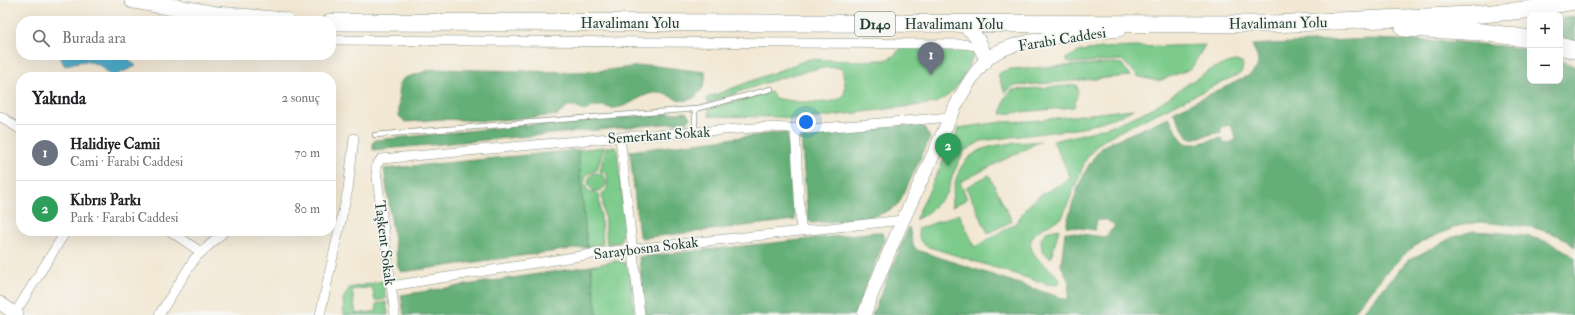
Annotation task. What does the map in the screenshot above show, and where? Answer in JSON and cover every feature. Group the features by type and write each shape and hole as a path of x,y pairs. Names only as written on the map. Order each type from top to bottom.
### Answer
{"highway":[{"path":"133,0 228,16"},
{"name":"Havalimanı Yolu","path":"336,22 1272,24 1470,15 1525,10 1575,1"},
{"path":"1272,24 1461,30 1507,35 1527,39"},
{"path":"1563,47 1575,50"}],"street":[{"path":"960,24 970,30 981,41 984,48 985,63"},
{"name":"Farabi Caddesi","path":"864,315 903,220 951,117 966,89 985,63 997,52 1023,43 1160,24"},
{"path":"336,40 962,44 977,46 985,63"},
{"path":"0,117 16,127"},
{"name":"Semerkant Sokak","path":"376,170 378,162 387,158 620,137 777,127 795,129 951,117"},
{"path":"795,129 801,230"},
{"path":"620,137 640,315"},
{"path":"336,222 348,189 354,138"},
{"name":"Taşkent Sokak","path":"376,170 395,315"},
{"name":"Saraybosna Sokak","path":"391,286 633,249 903,220"},
{"path":"0,304 16,314 63,236"},
{"path":"177,236 201,252"},
{"path":"159,315 181,278 201,252 219,236"},
{"path":"320,315 333,236"}],"lane":[{"path":"375,135 695,109 771,89"},
{"path":"695,109 695,132"}],"green space":[{"path":"1575,16 1575,43 1563,37 1563,18"},
{"path":"1369,39 1458,42 1527,49 1527,84 1563,84 1563,61 1575,67 1575,247 1560,236 1532,227 1480,222 1458,226 1419,243 1408,251 1385,274 1350,315 872,315 909,227 913,245 917,250 1068,300 1069,282 1061,265 1065,232 1105,237 1115,226 1107,220 1097,220 1095,230 1066,226 1080,182 1097,153 1105,145 1169,117 1180,136 1188,144 1221,138 1225,144 1236,140 1231,125 1221,127 1221,132 1191,139 1187,136 1173,112 1248,76 1256,69 1258,62 1252,45"},
{"path":"1205,45 1191,69 1158,81 1139,77 1122,60 1070,63 1065,59 1081,51 1102,48"},
{"path":"902,47 977,48 956,87 944,99 936,103 799,120 780,117 709,116 709,108 771,92 775,98 791,101 833,101 840,98 844,94 845,88 842,69 832,67 798,73 777,79 708,103 707,98 809,59 855,61 885,60 894,56"},
{"path":"1235,61 1242,62 1243,66 1241,73 1112,135 1098,144 1086,159 1062,218 1040,229 1031,239 1033,253 1058,277 1060,280 1058,285 1047,284 926,246 920,241 918,229 959,214 975,247 1016,223 1026,208 1039,196 1071,178 1053,141 1118,123 1143,113 1203,74 1224,64"},
{"path":"1114,63 1122,64 1130,76 1013,86 1005,93 998,75 1001,72 1011,69"},
{"path":"649,65 705,72 704,86 693,98 687,100 676,99 665,94 653,93 620,107 613,108 597,106 584,111 575,106 568,106 558,115 549,116 487,121 442,119 405,122 399,116 399,84 404,78 433,69 567,72 599,71"},
{"path":"1077,85 1078,91 1074,107 1001,114 1005,98 1012,90"},
{"path":"1133,109 1122,115 1082,128 981,141 964,151 953,174 947,194 926,214 915,220 959,128 1001,122 1030,121"},
{"path":"686,112 690,117 688,122 373,150 373,142 376,140 516,126"},
{"path":"914,124 924,127 930,138 899,203 891,209 870,217 846,221 812,223 808,220 801,135"},
{"path":"783,132 787,133 795,220 642,238 639,236 630,151"},
{"path":"1041,141 960,182 967,199 952,207 955,183 960,169 968,159 977,152 988,147"},
{"path":"604,147 597,170 586,175 584,184 589,192 599,194 603,244 587,247 578,150"},
{"path":"606,147 615,147 617,149 625,226 620,242 607,244 602,194 607,189 608,178 606,173 600,171"},
{"path":"578,150 587,247 401,272 398,267 384,169"},
{"path":"597,173 603,176 606,182 603,188 597,191 591,188 588,182 591,176"},
{"path":"989,175 1012,221 988,233 966,187"},
{"path":"1059,229 1051,258 1042,252 1041,239 1046,232"},
{"path":"1473,231 1513,234 1539,239 1564,250 1575,258 1575,315 1360,315 1407,261 1453,237"},
{"path":"876,232 882,233 885,239 854,315 645,315 639,257"},
{"path":"616,261 625,263 630,273 634,315 597,315 591,266"},
{"path":"591,266 597,315 404,315 401,295"},
{"path":"383,281 386,299 375,301 372,287 352,290 356,314 377,311 376,304 386,302 388,315 344,315 343,299 349,288"}],"water":[{"path":"61,60 130,60 136,66 122,72 108,72 96,64 85,61 72,63 65,66"}],"place":[{"name":"Halidiye Camii","path":"931,75"},
{"name":"Kıbrıs Parkı","path":"948,166"}]}
